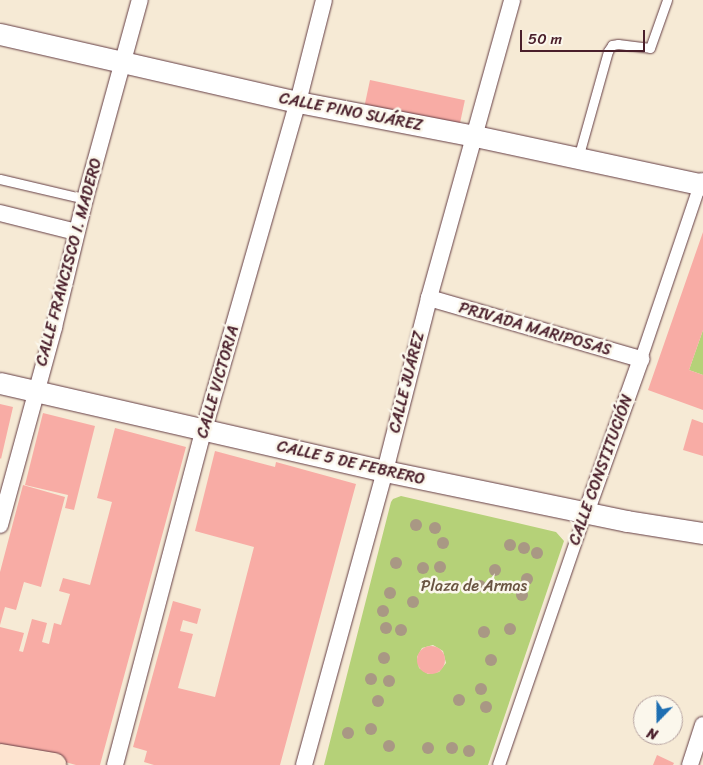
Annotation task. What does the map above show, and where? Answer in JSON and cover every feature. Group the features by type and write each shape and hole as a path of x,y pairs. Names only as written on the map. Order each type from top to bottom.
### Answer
{"main road":[{"path":"0,756 54,765"}],"street":[{"name":"CALLE FRANCISCO I. MADERO","path":"0,525 4,496 54,327 76,232 140,0"},
{"name":"CALLE VICTORIA","path":"115,765 204,429 298,102 324,0"},
{"name":"CALLE JUÁREZ","path":"304,765 385,471 429,298 512,0"},
{"name":"CALLE PINO SUÁREZ","path":"0,34 298,102 702,182"},
{"name":"CALLE CONSTITUCIÓN","path":"498,765 702,182"},
{"path":"0,213 76,232"},
{"name":"PRIVADA MARIPOSAS","path":"429,298 641,359"},
{"name":"CALLE 5 DE FEBRERO","path":"0,383 385,471 586,513 703,534"},
{"path":"690,765 703,725"}],"lane":[{"path":"578,158 608,51 612,45 618,44 650,48 667,0"},
{"path":"0,179 85,199"}],"green space":[{"path":"703,330 703,375 689,370"},
{"name":"Plaza de Armas","path":"401,496 556,532 564,541 488,765 324,765 393,499","holes":["433,645 443,651 446,663 439,672 428,674 419,668 417,657 422,648"]}],"building":[{"path":"370,80 465,100 460,125 365,104"},
{"path":"703,232 703,330 689,370 703,375 703,410 648,390"},
{"path":"0,404 13,407 1,459 0,458"},
{"path":"43,413 95,426 74,510 65,508 68,495 25,485"},
{"path":"692,419 703,423 703,456 683,450"},
{"path":"115,428 186,447 100,765 76,765 0,744 0,627 24,633 19,651 23,652 32,619 47,623 42,642 49,644 54,623 61,625 70,594 59,591 63,578 90,585 112,502 97,498"},
{"path":"215,451 275,467 276,462 356,484 280,765 154,765 144,762 147,751 133,747 173,601 201,609 197,624 183,620 180,631 193,634 178,688 215,697 254,547 195,531"},
{"path":"23,485 65,497 41,587 24,582 16,610 5,607 0,625 0,572"},
{"path":"431,646 441,650 445,660 441,670 431,674 421,670 417,660 421,650"},
{"path":"657,755 674,763 673,765 653,765"}]}
